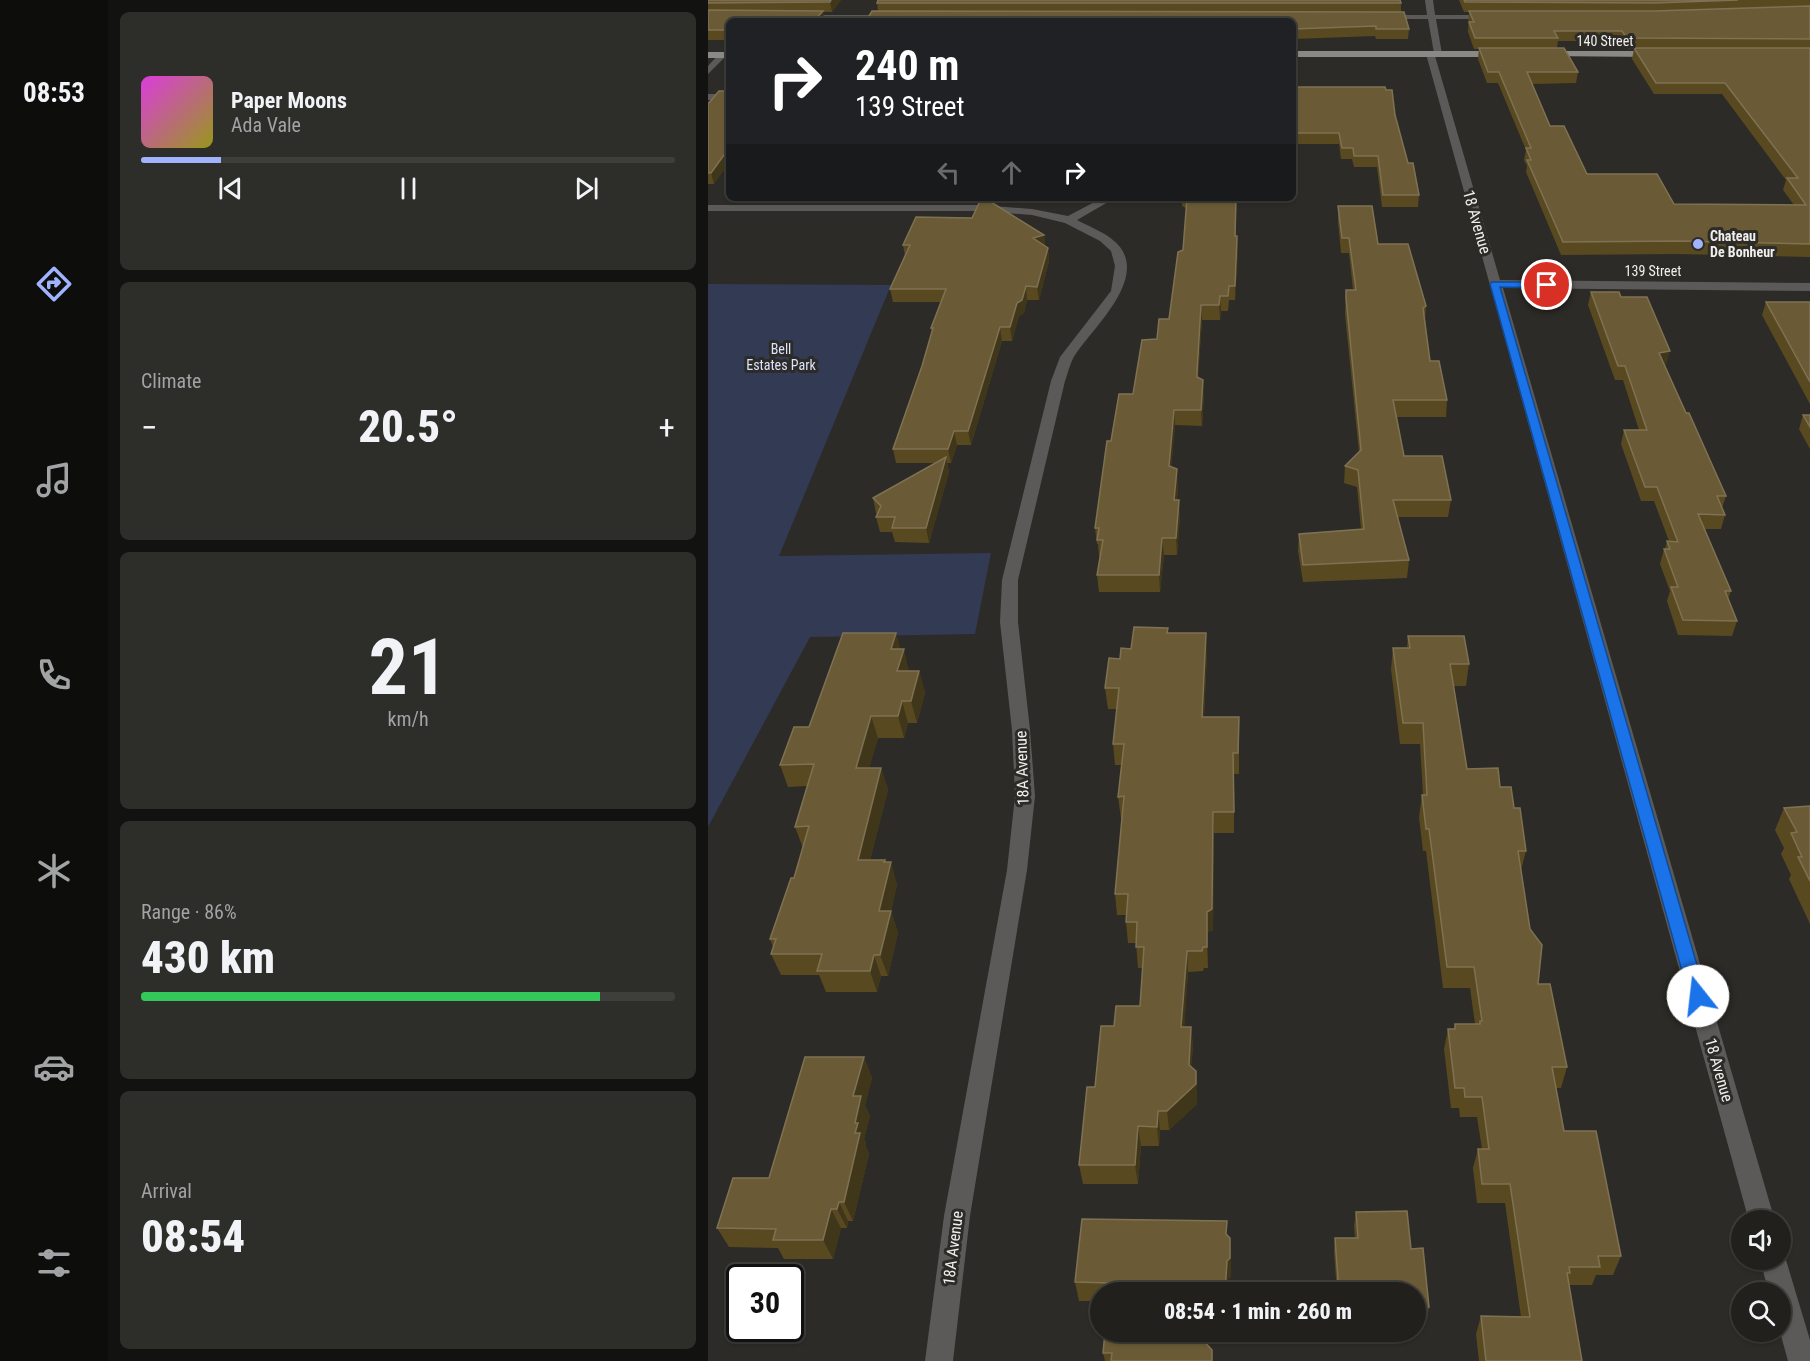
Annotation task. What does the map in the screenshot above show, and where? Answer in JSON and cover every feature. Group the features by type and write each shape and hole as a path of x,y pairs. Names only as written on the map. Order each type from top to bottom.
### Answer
{"main road":[{"path":"1296,54 1517,54"},
{"name":"140 Street","path":"1540,54 1668,54"},
{"path":"708,55 726,55"}],"street":[{"name":"18 Avenue","path":"1429,0 1434,54 1495,284 1759,1210"},
{"path":"789,16 842,18"},
{"path":"885,18 901,17"},
{"path":"1376,17 1502,17"},
{"path":"708,71 726,55"},
{"path":"708,97 726,97"},
{"path":"1069,220 1104,201"},
{"name":"18A Avenue","path":"708,208 980,208 1032,212 1069,220 1104,238 1116,250 1121,266 1117,291 1067,357 1058,381 1010,580 1009,622 1021,730 1025,796 1017,870 957,1216 939,1361"},
{"name":"139 Street","path":"1495,284 1810,287"},
{"path":"1776,1270 1802,1361"}],"green space":[{"name":"Bell Estates Park","path":"708,284 891,285 779,556 991,553 975,634 810,637 708,827"}],"building":[{"path":"708,0 831,0 830,2 708,3"},
{"path":"878,0 1400,0 1401,3 877,3"},
{"path":"1464,0 1738,0 1654,3 1465,2"},
{"path":"1810,6 1810,39 1627,38 1622,31 1554,31 1558,38 1475,38 1469,22 1474,22 1469,11 1654,11"},
{"path":"708,10 823,11 817,18 726,18 726,30 708,30"},
{"path":"872,11 1404,12 1409,29 1376,29 1376,26 1296,29 1296,18 868,18"},
{"path":"1479,48 1564,48 1578,72 1527,72 1550,126 1564,126 1587,174 1657,174 1674,204 1806,205 1787,178 1798,178 1725,83 1656,83 1634,48 1810,48 1810,244 1680,241 1563,242 1527,160 1531,160 1526,148 1531,148 1499,72 1488,72"},
{"path":"1296,87 1385,87 1386,90 1392,90 1395,115 1408,163 1413,163 1419,195 1383,195 1378,156 1354,156 1353,148 1342,148 1339,133 1296,133"},
{"path":"719,91 726,91 726,152 711,173 708,173 708,104"},
{"path":"980,201 991,202 1044,235 1033,238 1048,248 1037,287 1026,286 1022,300 1017,303 1010,327 1000,327 968,431 954,431 948,449 893,449 922,366 933,328 931,328 946,289 890,289 910,245 903,245 916,217 972,218"},
{"path":"1187,201 1236,201 1235,286 1229,286 1228,296 1220,296 1219,305 1201,305 1197,377 1203,380 1201,410 1174,410 1169,466 1177,469 1174,500 1179,500 1176,538 1162,538 1159,575 1097,575 1103,540 1097,540 1099,528 1095,528 1107,441 1111,441 1119,394 1133,394 1142,340 1157,339 1159,319 1169,319 1178,252 1183,250"},
{"path":"1338,206 1372,206 1378,244 1408,244 1426,306 1423,308 1430,361 1439,361 1447,400 1393,400 1404,456 1442,456 1451,500 1393,500 1409,560 1303,565 1299,534 1364,529 1358,470 1345,466 1361,450 1346,298 1346,290 1356,290 1349,238 1342,238"},
{"path":"1591,292 1619,292 1621,297 1647,297 1670,351 1659,353 1726,496 1717,496 1725,515 1698,514 1731,591 1725,591 1737,621 1683,620 1671,587 1678,587 1664,549 1670,549 1667,541 1678,542 1657,487 1645,487 1624,430 1647,430 1625,366 1618,366"},
{"path":"1766,302 1810,302 1810,382"},
{"path":"1803,415 1810,415 1810,427"},
{"path":"946,457 926,528 892,528 895,517 876,517 881,506 873,498"},
{"path":"1134,627 1168,628 1167,633 1206,633 1202,717 1239,717 1238,753 1233,753 1234,812 1213,812 1212,909 1207,912 1207,947 1203,947 1202,951 1187,951 1181,1027 1191,1027 1189,1065 1196,1071 1196,1084 1167,1111 1158,1111 1157,1127 1138,1126 1135,1165 1079,1165 1087,1087 1095,1087 1101,1026 1114,1026 1116,1006 1140,1006 1144,947 1136,947 1137,922 1126,922 1128,894 1115,894 1124,796 1118,797 1124,744 1113,744 1119,688 1105,688 1109,658 1120,659 1121,648 1131,649"},
{"path":"843,633 896,633 891,649 904,649 897,671 919,671 911,701 902,701 898,716 871,716 856,768 881,768 858,860 891,862 879,911 891,911 880,955 874,955 870,971 817,971 822,954 771,954 776,939 770,939 791,878 794,878 809,826 795,827 814,764 780,765 794,727 809,727"},
{"path":"1408,636 1464,636 1469,664 1450,664 1467,769 1498,768 1500,787 1511,787 1514,808 1520,808 1526,851 1518,851 1530,929 1542,945 1538,984 1550,984 1567,1067 1552,1067 1564,1131 1596,1131 1621,1256 1598,1256 1600,1267 1569,1267 1570,1273 1567,1273 1582,1361 1486,1361 1481,1316 1530,1317 1510,1184 1482,1184 1478,1149 1489,1149 1482,1097 1465,1097 1464,1088 1455,1088 1448,1029 1455,1029 1455,1024 1480,1024 1482,1021 1474,967 1447,967 1429,829 1426,829 1422,795 1427,795 1423,723 1403,723 1393,648 1410,648"},
{"path":"1810,806 1810,881 1798,857 1802,857 1791,833 1797,832 1784,808"},
{"path":"805,1057 864,1057 853,1096 861,1096 855,1123 858,1123 855,1133 860,1133 844,1202 839,1202 837,1209 831,1209 823,1240 773,1240 776,1229 717,1228 733,1178 769,1178"},
{"path":"1407,1211 1411,1249 1423,1248 1429,1307 1426,1307 1426,1282 1338,1282 1335,1238 1358,1238 1356,1212"},
{"path":"1082,1219 1227,1221 1226,1234 1230,1238 1230,1258 1227,1261 1226,1282 1075,1282"},
{"path":"1104,1342 1205,1342 1212,1350 1212,1361 1111,1361 1112,1353 1103,1353"}],"place":[{"name":"Chateau De Bonheur","path":"1698,244"}],"route":[{"path":"1547,285 1495,284 1698,996"}]}
